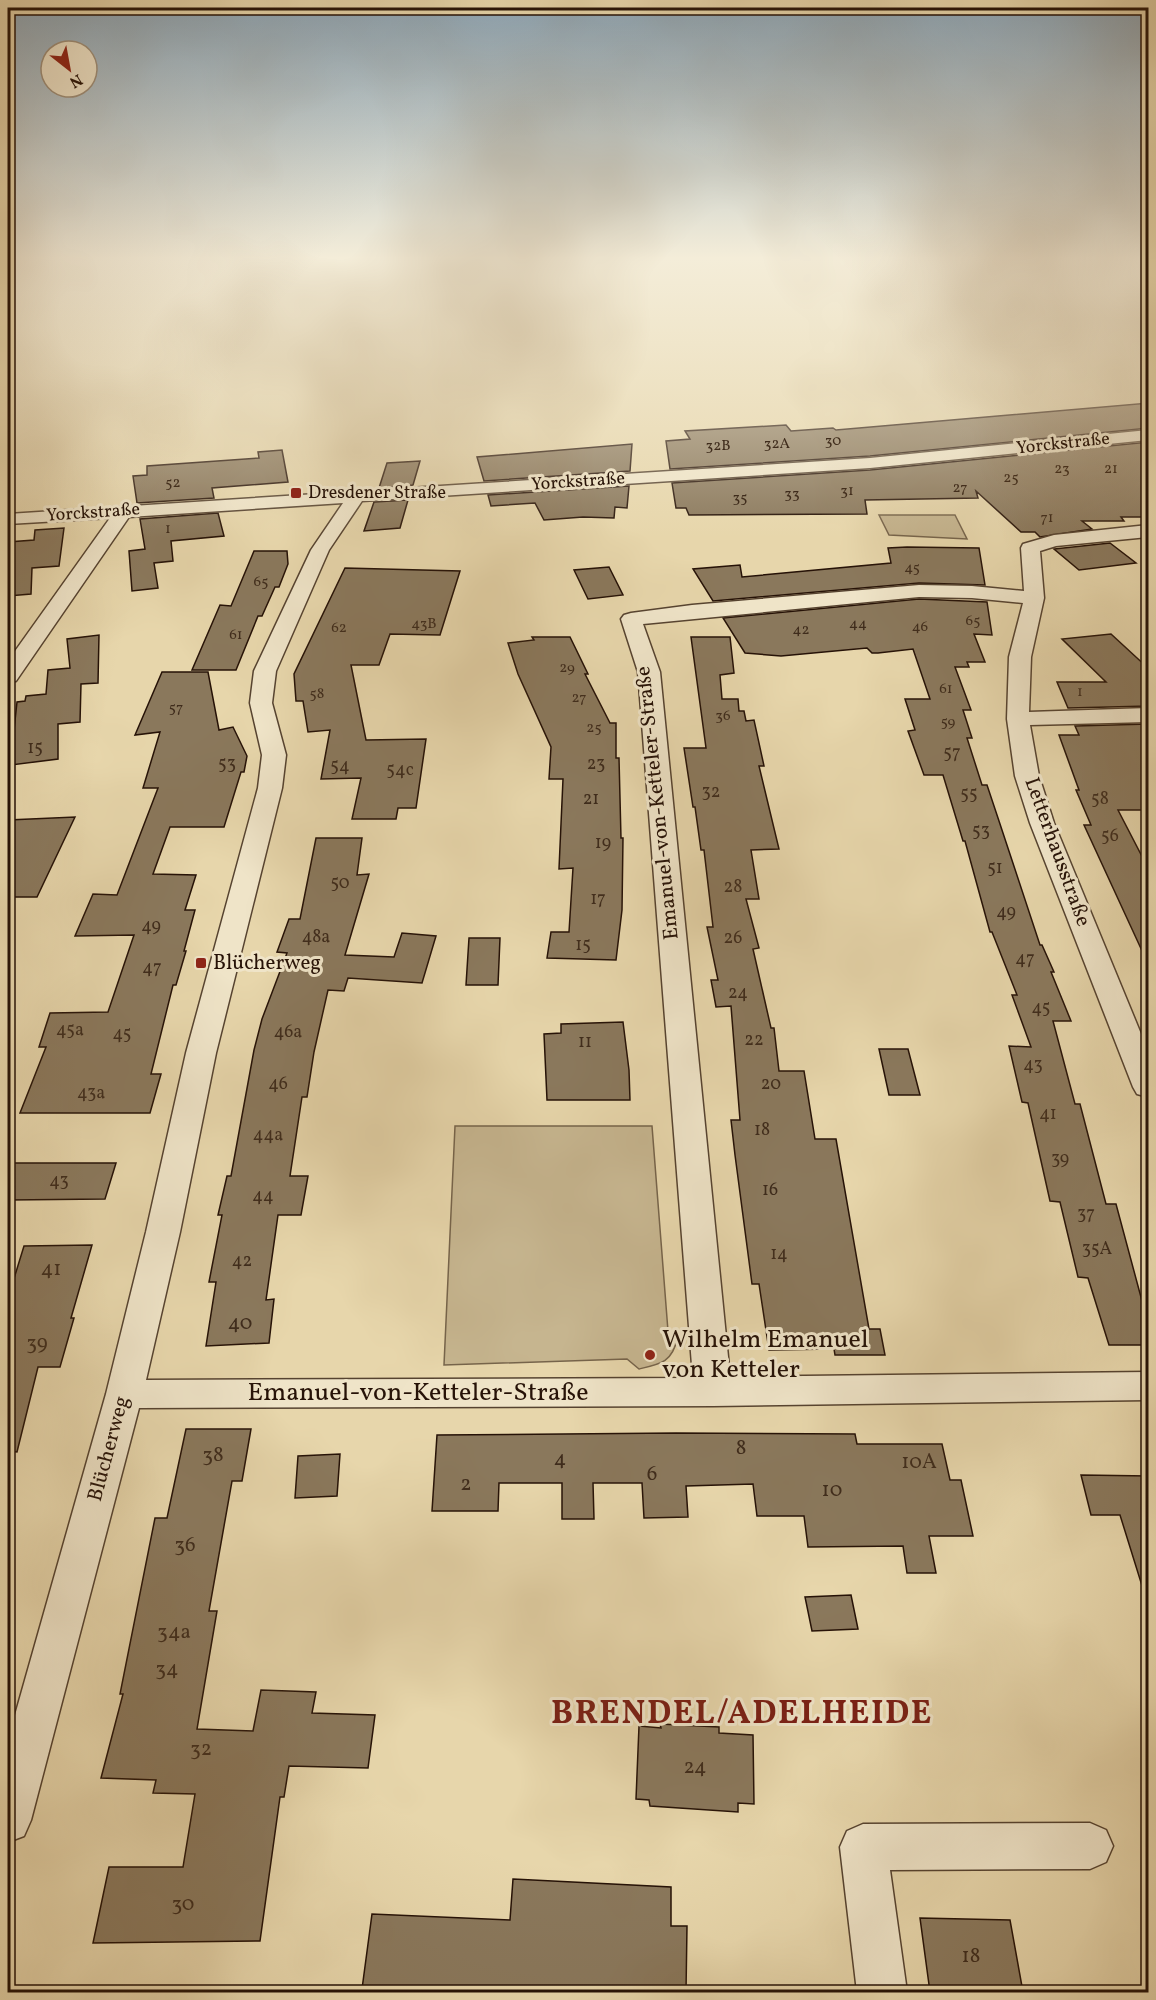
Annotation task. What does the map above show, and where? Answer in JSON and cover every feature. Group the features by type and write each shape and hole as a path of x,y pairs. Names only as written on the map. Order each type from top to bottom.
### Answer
{"street":[{"name":"Yorckstraße","path":"8,519 899,461 1149,435"},
{"name":"Blücherweg","path":"8,1820 124,1394 163,1232 201,1053 270,788 274,755 261,704 265,671 320,550 356,497"},
{"path":"8,676 124,511"},
{"name":"Letterhausstraße","path":"1149,531 1054,541 1030,548 1034,598 1020,657 1018,719 1027,776 1042,823 1149,1087"},
{"name":"Emanuel-von-Ketteler-Straße","path":"713,1392 649,672 631,619 692,611 919,591 972,592 1034,598"},
{"path":"1018,719 1149,715"},
{"name":"Emanuel-von-Ketteler-Straße","path":"124,1394 713,1392 1149,1386"},
{"path":"882,1992 863,1847 1090,1846"}],"shaded area":[{"path":"879,515 955,515 967,539 889,535"},
{"path":"455,1126 652,1126 668,1331 678,1337 673,1352 665,1361 639,1369 627,1359 444,1365"}],"building":[{"path":"1149,403 1149,428 870,456 670,469 666,441 690,439 685,431 786,425 791,431 833,428 836,430"},
{"path":"1149,442 1149,517 1121,517 1124,521 1082,521 1092,529 1040,537 1035,532 1021,532 976,491 978,498 865,500 867,514 689,515 686,508 676,508 672,483 870,470"},
{"path":"632,444 630,471 484,481 477,457"},
{"path":"282,450 288,482 212,488 214,498 137,503 133,476 147,475 147,466 259,458 258,452"},
{"path":"420,461 413,485 379,488 387,463"},
{"path":"629,486 627,508 615,507 614,518 583,517 544,520 535,503 491,506 488,495"},
{"path":"408,500 400,528 364,531 374,502"},
{"path":"218,513 224,536 171,541 173,561 154,563 158,588 132,591 129,551 145,549 140,519"},
{"path":"64,528 59,566 32,568 31,594 8,596 8,542 34,540 35,530"},
{"path":"1110,543 1136,563 1079,570 1054,549"},
{"path":"888,548 979,548 985,585 919,583 713,601 693,569 740,565 742,577 891,563"},
{"path":"254,551 287,551 288,564 279,587 275,587 262,616 258,616 236,670 192,670 220,605 231,606"},
{"path":"609,567 623,595 588,599 574,570"},
{"path":"345,568 460,571 440,635 390,634 379,665 351,665 366,740 426,739 416,808 398,808 396,819 352,819 361,778 321,779 330,730 308,732 303,701 296,701 294,674"},
{"path":"919,599 987,602 992,635 974,634 985,662 967,662 969,667 955,667 971,710 963,710 972,738 967,738 982,785 987,785 1040,945 1054,972 1051,972 1071,1021 1053,1021 1075,1104 1080,1104 1106,1204 1116,1204 1142,1301 1149,1301 1149,1345 1109,1345 1088,1278 1078,1277 1060,1202 1050,1201 1028,1103 1022,1102 1009,1046 1031,1047 1012,995 1017,995 992,932 990,932 965,841 963,841 943,775 924,775 908,731 915,730 905,699 930,699 913,649 872,653 867,648 781,656 745,653 723,618"},
{"path":"1111,634 1149,669 1149,706 1068,708 1057,682 1106,682 1062,639"},
{"path":"99,635 98,683 81,684 80,722 58,724 58,759 11,765 17,702 25,701 26,696 46,694 48,670 70,668 67,639"},
{"path":"532,637 570,637 588,674 585,674 610,723 616,723 616,758 619,758 621,838 623,838 622,910 616,960 547,958 551,932 569,932 573,868 559,869 563,779 549,779 551,747 518,674 508,643 534,640"},
{"path":"691,637 730,637 734,673 720,675 722,699 738,699 739,711 744,711 746,721 754,720 764,766 759,766 779,849 751,850 759,899 746,899 759,948 753,949 771,1028 774,1028 779,1071 804,1071 815,1139 836,1139 869,1329 880,1329 885,1355 835,1355 834,1349 769,1350 759,1284 752,1284 731,1120 740,1120 731,1006 716,1007 711,980 718,980 707,927 713,927 704,850 701,850 684,748 706,748"},
{"path":"162,672 208,672 219,730 233,727 247,756 244,772 241,772 224,827 170,827 153,874 196,875 185,910 195,910 184,951 186,951 176,985 173,985 151,1074 161,1074 150,1113 20,1113 46,1047 39,1047 50,1013 108,1012 134,935 75,936 93,894 117,895 158,788 143,788 160,732 135,735"},
{"path":"1149,724 1149,810 1118,810 1149,870 1149,966 1084,825 1091,825 1076,790 1079,790 1059,735 1079,735 1075,726"},
{"path":"75,817 37,897 8,897 8,820"},
{"path":"316,838 362,838 357,875 369,874 345,955 394,957 402,933 436,936 422,983 348,978 344,991 328,990 307,1097 302,1097 290,1176 308,1176 301,1215 278,1215 266,1300 274,1299 269,1343 206,1346 216,1282 209,1282 222,1215 218,1215 227,1176 231,1176 254,1050 262,1019 287,953 277,952 289,919 300,919"},
{"path":"469,938 500,938 498,985 466,985"},
{"path":"623,1022 630,1100 547,1100 544,1034 561,1033 561,1024"},
{"path":"879,1049 908,1049 920,1095 889,1095"},
{"path":"8,1163 116,1163 105,1199 8,1200"},
{"path":"92,1245 60,1367 38,1367 17,1452 8,1451 8,1298 24,1246"},
{"path":"186,1429 251,1429 242,1481 232,1481 209,1611 217,1611 197,1729 253,1731 261,1690 316,1692 312,1713 375,1715 368,1768 289,1766 284,1797 280,1797 260,1941 93,1943 109,1867 183,1867 195,1794 153,1793 156,1780 101,1778 123,1694 120,1694 155,1518 167,1518"},
{"path":"855,1434 857,1444 942,1444 950,1480 961,1480 973,1536 929,1536 936,1573 907,1573 903,1546 808,1547 804,1516 757,1516 753,1484 686,1486 688,1517 644,1518 642,1483 593,1483 594,1519 562,1519 562,1483 499,1483 498,1511 432,1511 437,1435"},
{"path":"340,1454 337,1496 295,1498 298,1456"},
{"path":"1081,1475 1149,1476 1149,1588 1143,1589 1120,1515 1091,1515"},
{"path":"851,1595 858,1629 812,1631 805,1597"},
{"path":"660,1724 719,1727 719,1733 753,1735 754,1804 738,1803 738,1812 650,1806 649,1800 636,1799 639,1726 661,1728"},
{"path":"513,1879 671,1887 671,1926 687,1926 686,1992 439,1992 362,1989 372,1914 510,1920"},
{"path":"920,1918 1010,1920 1023,1992 930,1992"}],"place":[{"name":"Dresdener Straße","path":"296,493"},
{"name":"Blücherweg","path":"201,963"},
{"name":"Wilhelm Emanuel von Ketteler","path":"650,1355"}],"district":[{"name":"BRENDEL/ADELHEIDE","path":"742,1715"}]}
